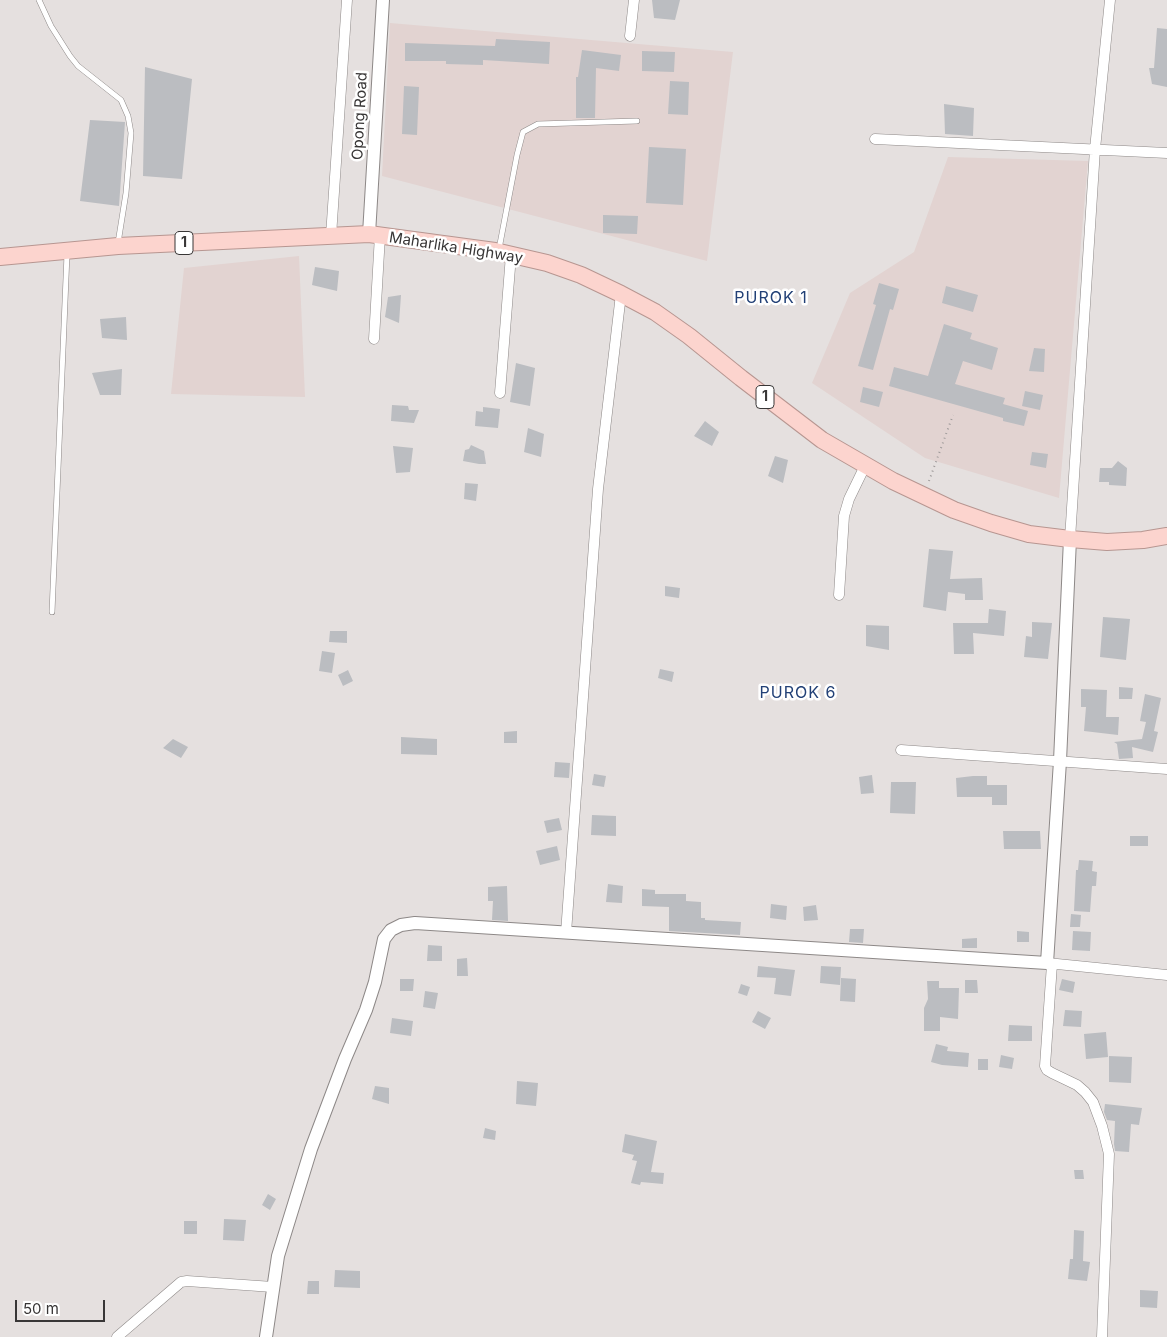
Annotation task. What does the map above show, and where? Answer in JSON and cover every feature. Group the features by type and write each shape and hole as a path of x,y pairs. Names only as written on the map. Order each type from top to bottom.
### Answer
{"highway":[{"name":"Maharlika Highway","path":"0,257 118,246 375,235 505,254 547,264 572,272 622,294 655,312 689,336 822,440 865,466 924,496 991,523 1029,534 1107,542 1143,540 1167,536"}],"street":[{"path":"331,236 347,0"},
{"name":"Opong Road","path":"375,235 383,0"},
{"path":"630,36 634,0"},
{"path":"1102,1337 1109,1154 1102,1126 1093,1102 1076,1085 1052,1074 1045,1066 1070,539 1094,149 1110,0"},
{"path":"874,139 1167,153"},
{"path":"374,339 375,235"},
{"path":"500,393 505,254"},
{"path":"566,933 598,489 622,294"},
{"path":"839,595 844,516 849,499 865,466"},
{"path":"901,750 1167,769"},
{"path":"266,1337 278,1256 311,1149 366,1010 375,982 384,939 391,930 401,925 415,923 1050,964 1167,975"},
{"path":"117,1337 177,1285 187,1281 273,1288"}],"lane":[{"path":"39,0 54,32 70,56 78,66 120,100 128,116 131,133 126,193 118,246"},
{"path":"505,254 517,155 523,132 538,124 637,122"},
{"path":"52,612 67,251"}],"path":[{"path":"929,482 953,415"}],"shaded area":[{"path":"390,23 733,52 707,261 382,176"},
{"path":"948,157 1088,161 1059,498 925,458 812,383 850,293 914,252"},
{"path":"299,256 305,397 171,394 184,268"}],"building":[{"path":"652,0 680,0 675,20 654,18"},
{"path":"1157,28 1167,29 1167,87 1152,84 1149,68 1154,68"},
{"path":"496,39 550,42 549,64 483,60 483,65 446,64 446,61 405,61 405,43 495,46"},
{"path":"582,50 621,55 619,71 596,68 595,118 576,118 576,77 578,77"},
{"path":"642,51 675,52 674,72 642,71"},
{"path":"145,67 192,79 182,179 143,176"},
{"path":"670,81 689,82 688,115 668,114"},
{"path":"404,86 419,87 417,135 402,134"},
{"path":"944,104 974,108 973,136 945,134"},
{"path":"90,120 125,122 119,206 80,201"},
{"path":"649,147 686,149 683,205 646,203"},
{"path":"603,215 638,216 637,234 603,233"},
{"path":"315,267 339,271 337,291 312,285"},
{"path":"879,283 899,289 893,310 890,309 873,370 858,366 876,305 873,304"},
{"path":"946,286 978,295 973,312 942,303"},
{"path":"401,295 399,323 385,317 388,297"},
{"path":"126,317 127,340 102,338 100,319"},
{"path":"944,324 972,333 970,339 998,348 992,370 963,361 955,384 1005,398 1003,404 1028,411 1024,426 1003,421 1003,418 889,386 894,367 928,376"},
{"path":"1034,348 1045,349 1044,372 1029,371"},
{"path":"516,363 535,368 530,406 510,402"},
{"path":"122,369 121,395 100,395 92,373"},
{"path":"863,387 883,392 879,407 860,402"},
{"path":"1025,391 1043,395 1040,410 1022,406"},
{"path":"392,405 408,406 409,410 419,410 414,423 391,421"},
{"path":"483,407 500,409 498,428 475,426 476,411 483,412"},
{"path":"705,421 719,432 712,446 694,436"},
{"path":"528,428 544,434 541,457 524,452"},
{"path":"471,445 484,451 486,464 463,461 465,450 469,449"},
{"path":"393,446 413,448 410,472 396,473"},
{"path":"1032,452 1048,454 1046,468 1030,465"},
{"path":"775,456 788,460 783,483 768,476"},
{"path":"1118,461 1127,468 1126,486 1109,485 1109,482 1099,482 1100,468 1112,468"},
{"path":"465,483 478,484 476,501 464,499"},
{"path":"929,549 953,551 950,579 982,578 983,600 965,600 965,594 948,592 946,611 923,607"},
{"path":"665,586 680,588 679,598 665,596"},
{"path":"989,609 1006,611 1004,636 973,633 974,654 954,654 953,623 988,623"},
{"path":"1103,617 1130,619 1126,660 1100,657"},
{"path":"1032,622 1052,623 1048,659 1024,657 1026,636 1032,637"},
{"path":"866,625 889,626 889,650 866,646"},
{"path":"330,631 347,631 347,643 329,642"},
{"path":"322,651 335,653 332,673 319,671"},
{"path":"660,669 674,672 672,682 658,678"},
{"path":"348,670 353,681 343,686 338,675"},
{"path":"1119,687 1133,688 1132,699 1119,699"},
{"path":"1081,689 1107,690 1106,717 1119,717 1118,735 1084,731 1086,707 1081,707"},
{"path":"1145,694 1161,698 1154,731 1158,732 1153,752 1132,747 1133,758 1119,759 1117,744 1114,742 1142,739 1146,722 1140,721"},
{"path":"517,731 517,743 504,743 504,732"},
{"path":"401,737 437,739 437,755 401,754"},
{"path":"173,739 188,747 181,758 163,748"},
{"path":"555,762 570,763 569,778 554,777"},
{"path":"594,774 606,776 604,787 592,785"},
{"path":"872,775 874,793 861,794 859,777"},
{"path":"987,776 987,785 1007,785 1007,805 992,805 992,797 957,797 956,778"},
{"path":"891,782 916,782 915,814 890,813"},
{"path":"592,815 616,816 616,836 591,835"},
{"path":"559,818 562,830 547,833 544,821"},
{"path":"1003,831 1040,831 1041,849 1004,849"},
{"path":"1130,836 1148,836 1148,846 1130,846"},
{"path":"557,846 560,860 540,865 536,851"},
{"path":"1079,860 1093,861 1092,871 1097,872 1096,886 1092,886 1090,912 1074,911 1076,870 1078,870"},
{"path":"608,884 623,886 622,903 606,902"},
{"path":"507,886 508,921 492,920 493,901 488,901 488,887"},
{"path":"642,889 655,890 655,894 686,894 686,901 701,902 701,918 705,918 705,920 741,922 740,935 669,931 669,907 642,906"},
{"path":"771,904 787,906 786,920 770,918"},
{"path":"816,905 818,920 804,921 803,907"},
{"path":"1071,914 1081,915 1080,927 1070,927"},
{"path":"850,929 864,929 863,943 849,942"},
{"path":"1017,931 1029,932 1029,942 1017,942"},
{"path":"1073,931 1091,932 1090,951 1072,950"},
{"path":"977,938 977,948 962,948 962,939"},
{"path":"428,945 442,946 442,961 427,961"},
{"path":"467,958 468,976 457,976 457,959"},
{"path":"758,966 795,970 791,996 774,994 776,978 757,977"},
{"path":"821,966 841,967 840,985 820,983"},
{"path":"841,978 856,979 855,1002 840,1001"},
{"path":"400,979 414,979 413,991 400,991"},
{"path":"1062,979 1075,982 1073,993 1059,990"},
{"path":"965,980 977,980 978,993 965,993"},
{"path":"927,981 939,981 939,988 959,988 958,1019 940,1017 940,1031 924,1031 924,1008 928,999"},
{"path":"741,984 750,987 747,996 738,993"},
{"path":"425,991 438,993 435,1009 423,1007"},
{"path":"1065,1010 1082,1011 1081,1027 1063,1026"},
{"path":"758,1011 771,1018 765,1029 752,1022"},
{"path":"392,1018 413,1021 411,1036 390,1033"},
{"path":"1009,1025 1032,1026 1032,1041 1008,1041"},
{"path":"1106,1032 1108,1057 1086,1059 1084,1034"},
{"path":"936,1044 948,1047 947,1051 969,1053 968,1067 931,1062"},
{"path":"1001,1055 1014,1058 1012,1069 999,1067"},
{"path":"1109,1056 1132,1057 1131,1083 1109,1082"},
{"path":"978,1059 988,1059 988,1070 978,1070"},
{"path":"517,1081 538,1083 536,1106 516,1104"},
{"path":"375,1086 389,1088 389,1104 372,1099"},
{"path":"1105,1104 1142,1108 1139,1125 1131,1124 1129,1152 1115,1151 1115,1121 1107,1120 1104,1112"},
{"path":"485,1128 496,1131 495,1140 483,1138"},
{"path":"625,1134 657,1141 651,1172 664,1173 663,1184 641,1182 640,1185 631,1183 637,1161 632,1160 634,1155 622,1152"},
{"path":"1074,1170 1083,1170 1084,1179 1075,1179"},
{"path":"268,1194 276,1199 270,1210 262,1205"},
{"path":"224,1219 246,1220 244,1241 223,1240"},
{"path":"184,1221 197,1221 197,1234 184,1234"},
{"path":"1074,1230 1084,1231 1083,1261 1090,1262 1087,1281 1068,1279 1070,1259 1073,1259"},
{"path":"335,1270 360,1271 360,1288 334,1287"},
{"path":"308,1281 319,1281 319,1294 307,1294"},
{"path":"1140,1290 1158,1291 1157,1308 1140,1307"}],"district":[{"name":"PUROK 1","path":"771,298"},
{"name":"PUROK 6","path":"798,693"}]}
